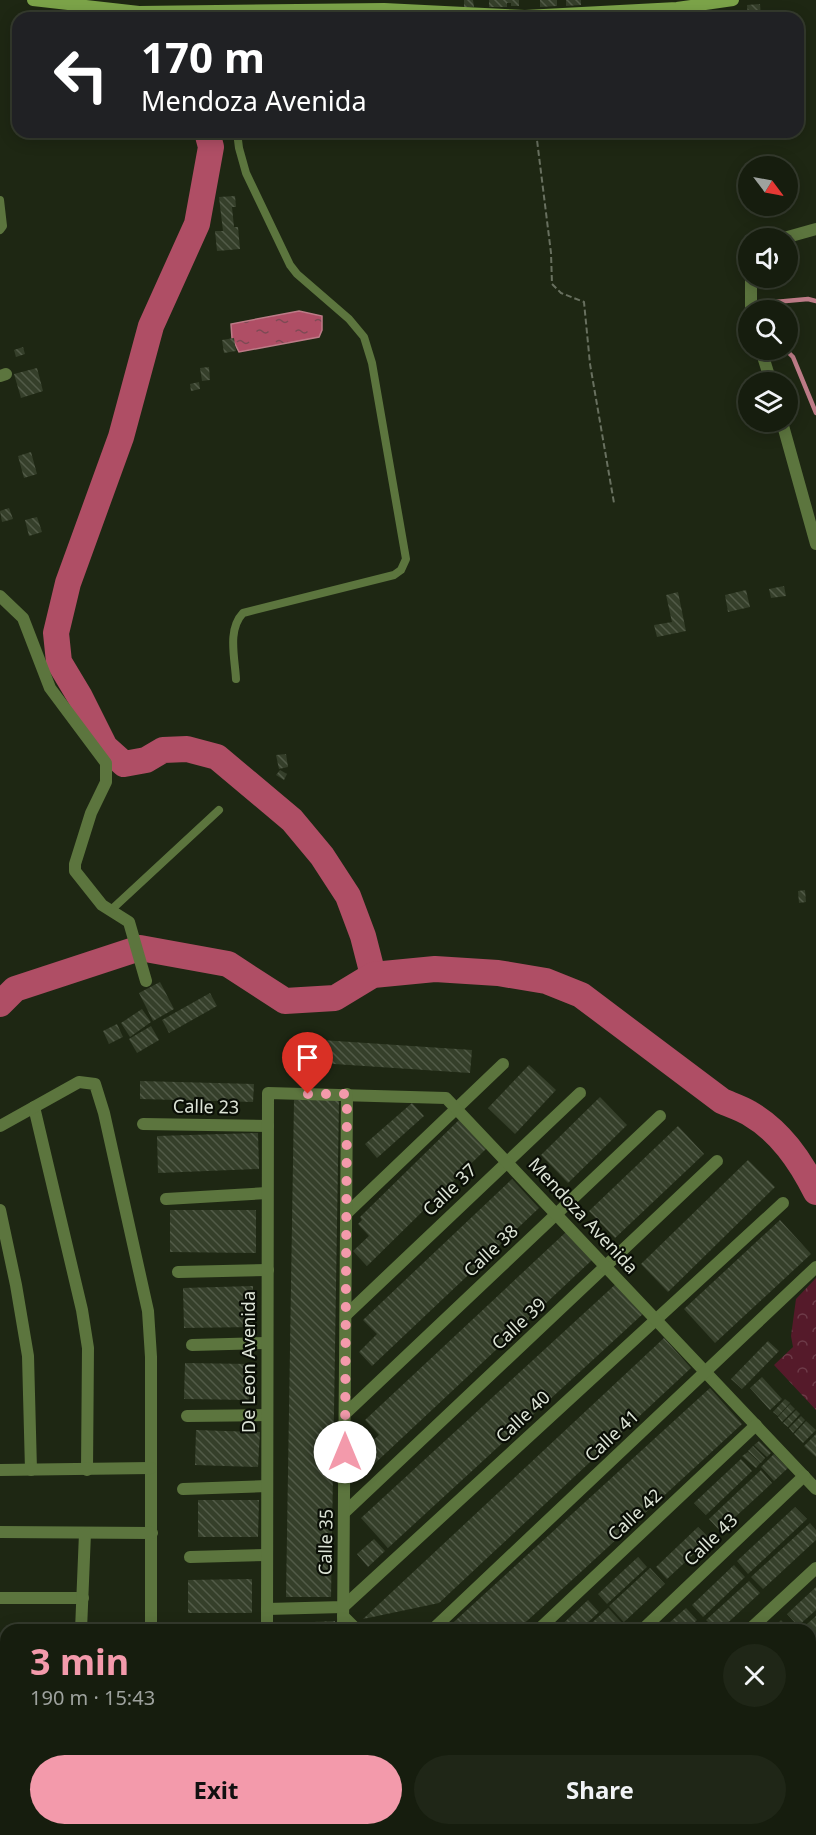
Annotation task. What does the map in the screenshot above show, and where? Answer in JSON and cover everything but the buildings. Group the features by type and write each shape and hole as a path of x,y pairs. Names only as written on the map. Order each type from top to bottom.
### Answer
{"street":[{"path":"33,0 139,12"},
{"path":"601,12 677,8 733,0"},
{"path":"267,12 385,4 478,12"},
{"path":"798,234 816,229"},
{"path":"785,432 816,544"},
{"path":"0,596 23,618 50,688 106,763 105,782 91,813 75,864 75,871 102,904 129,922 146,981"},
{"path":"346,1214 503,1064"},
{"path":"0,1126 79,1082 95,1084 104,1113 148,1311 151,1357 151,1624"},
{"name":"Mendoza Avenida","path":"268,1093 446,1098 816,1489"},
{"name":"De Leon Avenida","path":"267,1624 268,1093"},
{"name":"Calle 37","path":"346,1314 580,1093"},
{"name":"Calle 35","path":"343,1624 347,1094"},
{"path":"34,1107 82,1310 88,1348 87,1470"},
{"name":"Calle 38","path":"346,1413 660,1116"},
{"name":"Calle 23","path":"143,1124 268,1126"},
{"name":"Calle 39","path":"345,1512 717,1161"},
{"path":"166,1199 267,1193"},
{"name":"Calle 40","path":"343,1611 783,1203"},
{"path":"0,1210 28,1356 31,1470"},
{"name":"Calle 41","path":"438,1624 816,1267"},
{"path":"178,1272 268,1270"},
{"path":"192,1345 267,1343"},
{"path":"187,1416 267,1415"},
{"name":"Calle 42","path":"544,1624 756,1425"},
{"path":"0,1470 151,1468"},
{"name":"Calle 43","path":"648,1624 804,1476"},
{"path":"183,1489 267,1486"},
{"path":"0,1532 152,1533"},
{"path":"81,1624 85,1533"},
{"path":"190,1557 267,1555"},
{"path":"755,1624 816,1568"},
{"path":"0,1598 83,1598"},
{"path":"267,1609 343,1611 353,1624"}],"lane":[{"path":"236,679 233,631 237,619 243,613 394,575 402,570 406,559 372,363 364,337 349,319 297,274 290,265 246,173 238,138"},
{"path":"0,200 3,226 0,230"},
{"path":"110,910 219,810"}],"path":[{"path":"537,138 551,253 552,284 561,293 584,302 590,364 614,503"}],"green space":[{"path":"816,1278 816,1410 774,1365 793,1347 791,1336 796,1299"}],"water":[{"path":"299,311 322,316 322,330 319,337 239,352 232,338 231,324"}],"waterway":[{"path":"209,138 211,147 197,224 151,326 121,437 68,583 56,633 59,662 80,697 105,747 124,764 146,760 163,750 187,749 217,757 292,820 322,856 348,896 363,936 373,975"},
{"path":"797,300 816,301"},
{"path":"794,360 816,413"},
{"path":"0,1004 15,989 140,948 228,964 285,1001 335,998 373,975 435,969 498,973 546,981 581,995 722,1101 760,1120 788,1147 816,1192"}],"route":[{"path":"308,1094 347,1094 345,1452"}]}
